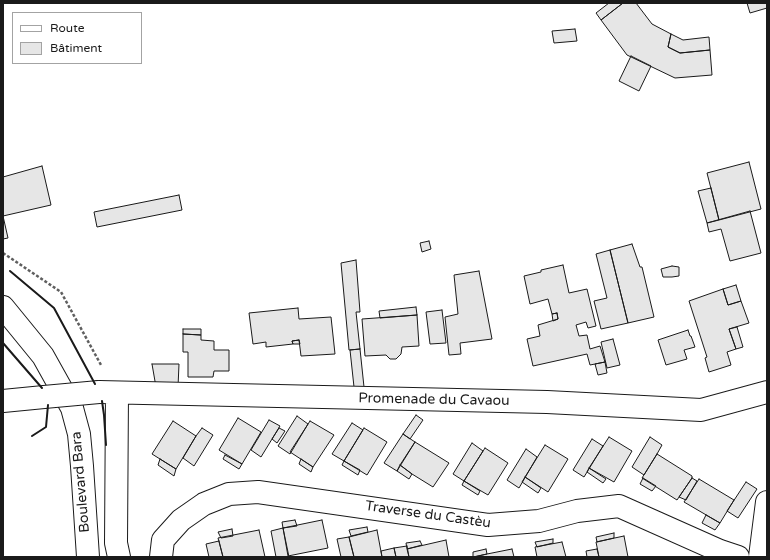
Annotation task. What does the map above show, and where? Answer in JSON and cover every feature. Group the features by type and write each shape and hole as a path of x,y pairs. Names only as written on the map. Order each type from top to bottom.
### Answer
{"street":[{"name":"Boulevard Bara","path":"3,307 43,356 72,408 79,434 88,557"},
{"name":"Promenade du Cavaou","path":"3,401 108,393 547,402 701,410 767,392"},
{"path":"108,393 116,543 119,557"},
{"name":"Traverse du Castèu","path":"161,557 163,540 181,520 204,504 229,494 258,492 488,525 539,521 577,511 619,506 720,551 738,557"},
{"path":"760,557 767,502"}],"path":[{"path":"3,253 61,292 108,393"}],"building":[{"path":"609,3 623,3 601,20 596,13"},
{"path":"623,3 636,3 652,24 671,34 668,47 680,53 710,50 712,75 675,78 627,55 601,20"},
{"path":"747,3 767,3 767,8 750,13"},
{"path":"575,29 577,41 554,43 552,31"},
{"path":"671,34 683,40 709,37 710,50 680,53 668,47"},
{"path":"631,56 651,66 639,91 619,81"},
{"path":"749,162 761,209 719,220 707,173"},
{"path":"42,166 51,205 3,216 3,177"},
{"path":"711,188 719,220 707,223 698,191"},
{"path":"179,195 182,210 97,227 94,212"},
{"path":"750,211 761,253 730,261 721,229 709,232 707,223"},
{"path":"3,216 8,238 3,239"},
{"path":"429,241 431,249 422,252 420,243"},
{"path":"632,244 640,267 642,267 654,317 628,323 610,250"},
{"path":"610,250 628,323 601,329 594,301 607,298 596,254"},
{"path":"356,260 360,312 356,312 360,349 349,350 341,263"},
{"path":"563,265 569,293 587,289 596,326 588,328 586,322 576,325 579,336 587,335 590,349 600,346 605,362 590,365 587,354 533,366 527,339 540,336 538,325 558,319 557,313 552,314 548,299 530,304 524,276"},
{"path":"672,266 679,267 679,276 663,277 661,269"},
{"path":"479,271 492,339 460,343 461,354 449,355 445,317 458,314 454,275"},
{"path":"736,285 741,301 728,305 723,289"},
{"path":"723,289 728,305 741,301 749,323 729,329 736,349 727,352 731,365 709,372 705,358 707,357 689,301"},
{"path":"416,307 417,315 380,318 379,311"},
{"path":"298,308 299,319 331,317 335,354 301,356 299,340 292,341 293,344 266,347 266,342 253,344 249,313"},
{"path":"442,310 446,343 430,344 426,312"},
{"path":"557,313 558,319 553,321 552,314"},
{"path":"417,315 419,346 402,347 401,354 396,359 390,359 386,355 365,356 362,319"},
{"path":"737,327 743,347 736,349 729,329"},
{"path":"183,329 201,329 201,335 183,334"},
{"path":"688,330 695,347 684,350 687,359 666,365 658,340"},
{"path":"183,334 201,335 201,340 214,341 214,350 229,350 229,371 214,371 213,377 188,377 188,352 183,352"},
{"path":"613,339 620,365 607,368 601,342"},
{"path":"299,340 300,344 293,344 292,341"},
{"path":"360,349 364,387 354,387 350,350"},
{"path":"605,362 607,373 598,375 595,364"},
{"path":"152,364 179,364 178,387 156,387"},
{"path":"416,415 423,420 410,439 403,434"},
{"path":"297,416 308,424 290,454 278,446"},
{"path":"238,418 261,432 242,464 219,450"},
{"path":"269,420 280,426 261,457 251,450"},
{"path":"173,421 196,436 176,469 152,454"},
{"path":"310,421 334,435 313,467 290,452"},
{"path":"352,423 363,430 344,461 332,454"},
{"path":"202,428 213,435 194,466 183,458"},
{"path":"279,428 285,431 277,443 272,439"},
{"path":"364,428 387,442 367,475 344,461"},
{"path":"403,434 415,442 397,471 384,463"},
{"path":"609,437 632,451 614,482 589,468"},
{"path":"650,437 662,445 644,475 632,467"},
{"path":"592,439 603,446 584,477 573,470"},
{"path":"415,442 449,463 433,487 400,465"},
{"path":"472,443 483,451 464,481 453,474"},
{"path":"545,445 568,459 548,492 525,477"},
{"path":"485,448 508,463 488,495 464,481"},
{"path":"526,449 537,457 519,488 507,480"},
{"path":"657,454 692,476 677,500 642,478"},
{"path":"225,455 242,464 239,469 223,459"},
{"path":"160,459 176,469 174,476 158,465"},
{"path":"301,459 313,467 311,472 299,464"},
{"path":"344,461 360,470 358,475 342,465"},
{"path":"400,465 412,474 409,479 397,471"},
{"path":"589,468 606,479 603,483 587,472"},
{"path":"525,477 541,488 538,493 522,482"},
{"path":"643,478 656,486 652,491 640,484"},
{"path":"692,478 697,481 686,500 679,497"},
{"path":"699,479 734,500 720,523 684,502"},
{"path":"464,481 480,491 478,495 462,485"},
{"path":"746,482 757,489 738,518 727,511"},
{"path":"706,515 720,523 715,530 702,523"},
{"path":"295,520 297,526 283,528 282,522"},
{"path":"322,520 328,548 288,556 283,528"},
{"path":"367,527 368,532 351,536 349,530"},
{"path":"283,528 289,557 276,557 271,531"},
{"path":"232,529 233,536 221,538 218,532"},
{"path":"259,530 265,557 223,557 218,538"},
{"path":"377,530 382,557 354,557 349,537"},
{"path":"614,533 614,538 597,542 596,537"},
{"path":"624,536 628,557 599,557 596,542"},
{"path":"349,537 354,557 341,557 337,539"},
{"path":"553,539 553,543 537,547 535,542"},
{"path":"446,540 449,557 409,557 407,549"},
{"path":"219,541 223,557 209,557 206,544"},
{"path":"420,541 422,545 407,549 406,543"},
{"path":"562,542 566,557 537,557 535,547"},
{"path":"407,546 409,557 396,557 394,548"},
{"path":"394,548 396,557 382,557 381,551"},
{"path":"486,549 487,554 473,557 473,552"},
{"path":"512,549 514,557 474,557 487,554"},
{"path":"597,549 599,557 587,557 586,551"}],"wall":[{"path":"10,271 54,308 95,384"},
{"path":"3,343 42,388"},
{"path":"102,401 106,445"},
{"path":"32,436 46,427 48,405"}]}
